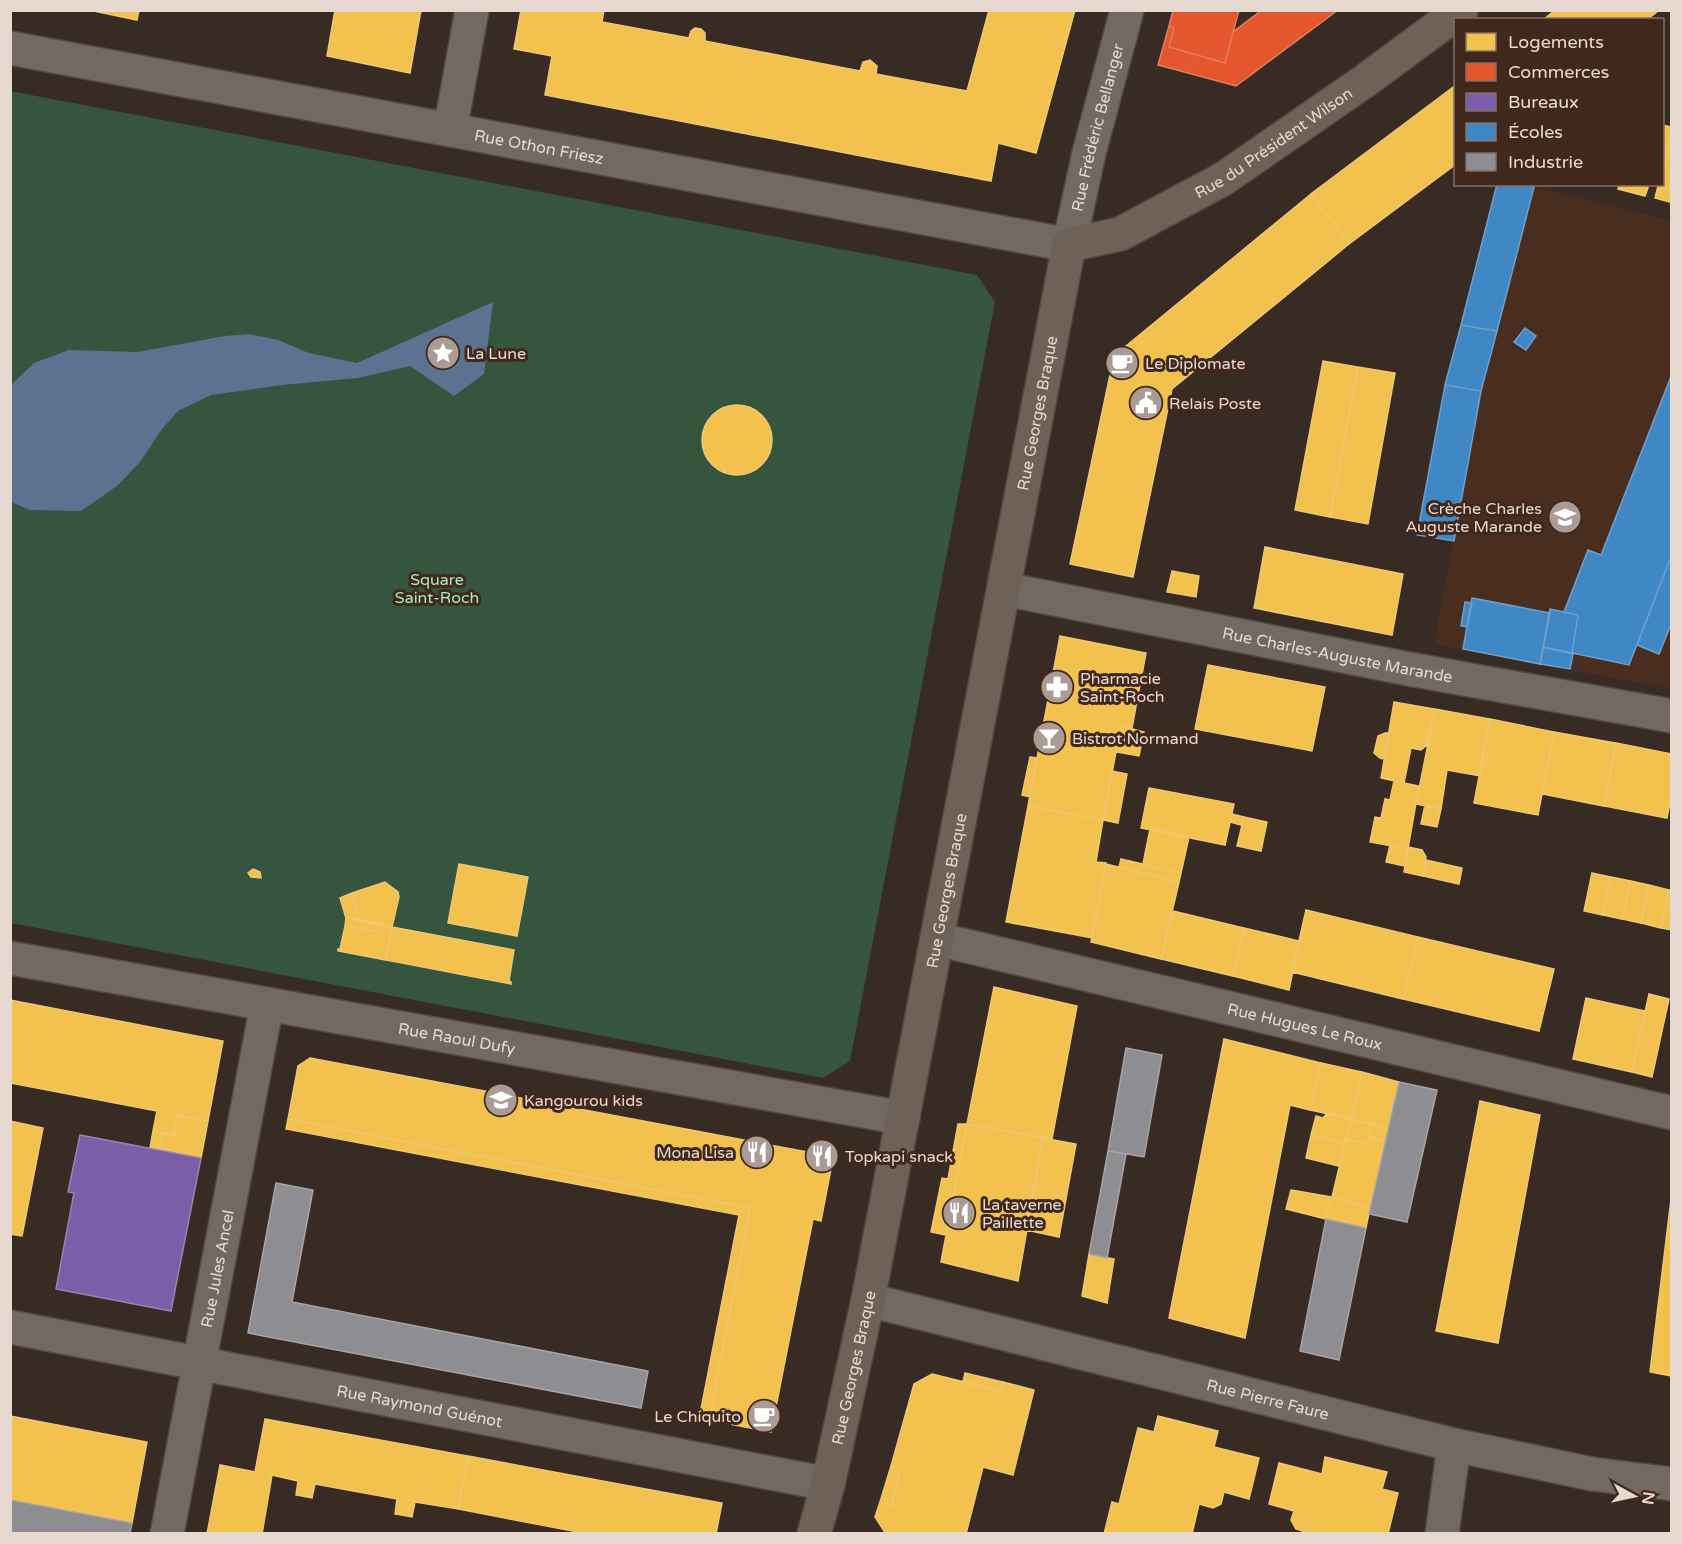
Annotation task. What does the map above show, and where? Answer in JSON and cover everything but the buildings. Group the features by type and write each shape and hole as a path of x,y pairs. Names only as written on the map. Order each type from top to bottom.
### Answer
{"street":[{"path":"450,130 472,10"},
{"name":"Rue Frédéric Bellanger","path":"1070,245 1089,153 1127,10"},
{"name":"Rue du Président Wilson","path":"1070,245 1120,234 1223,179 1366,80 1461,10"},
{"name":"Rue Othon Friesz","path":"10,48 1070,245"},
{"name":"Rue Georges Braque","path":"814,1533 828,1484 868,1300 1070,245"},
{"name":"Rue Charles-Auguste Marande","path":"1004,590 1409,669 1671,716"},
{"name":"Rue Hugues Le Roux","path":"937,939 1671,1113"},
{"name":"Rue Raoul Dufy","path":"10,958 903,1118"},
{"name":"Rue Jules Ancel","path":"167,1533 267,1004"},
{"name":"Rue Pierre Faure","path":"868,1300 1454,1445 1592,1474 1671,1484"},
{"name":"Rue Raymond Guénot","path":"10,1327 828,1484"},
{"path":"1442,1533 1454,1445"}],"shaded area":[{"name":"Crèche Charles Auguste Marande","path":"1534,187 1671,221 1671,689 1434,644 1481,391"}],"green space":[{"name":"Square Saint-Roch","path":"10,91 977,275 995,302 850,1061 823,1078 11,923"}],"water":[{"path":"493,302 484,374 454,396 410,366 358,378 211,395 178,411 162,429 140,462 117,486 81,511 30,510 11,502 11,385 34,363 69,350 137,352 225,336 249,334 278,340 309,353 357,363"}],"place":[{"name":"La Lune","path":"443,353"},
{"name":"Le Diplomate","path":"1122,363"},
{"name":"Relais Poste","path":"1146,403"},
{"name":"Crèche Charles Auguste Marande","path":"1565,517"},
{"name":"Pharmacie Saint-Roch","path":"1057,687"},
{"name":"Bistrot Normand","path":"1049,738"},
{"name":"Kangourou kids","path":"501,1100"},
{"name":"Mona Lisa","path":"757,1152"},
{"name":"Topkapi snack","path":"822,1156"},
{"name":"La taverne Paillette","path":"959,1213"},
{"name":"Le Chiquito","path":"764,1416"}]}
